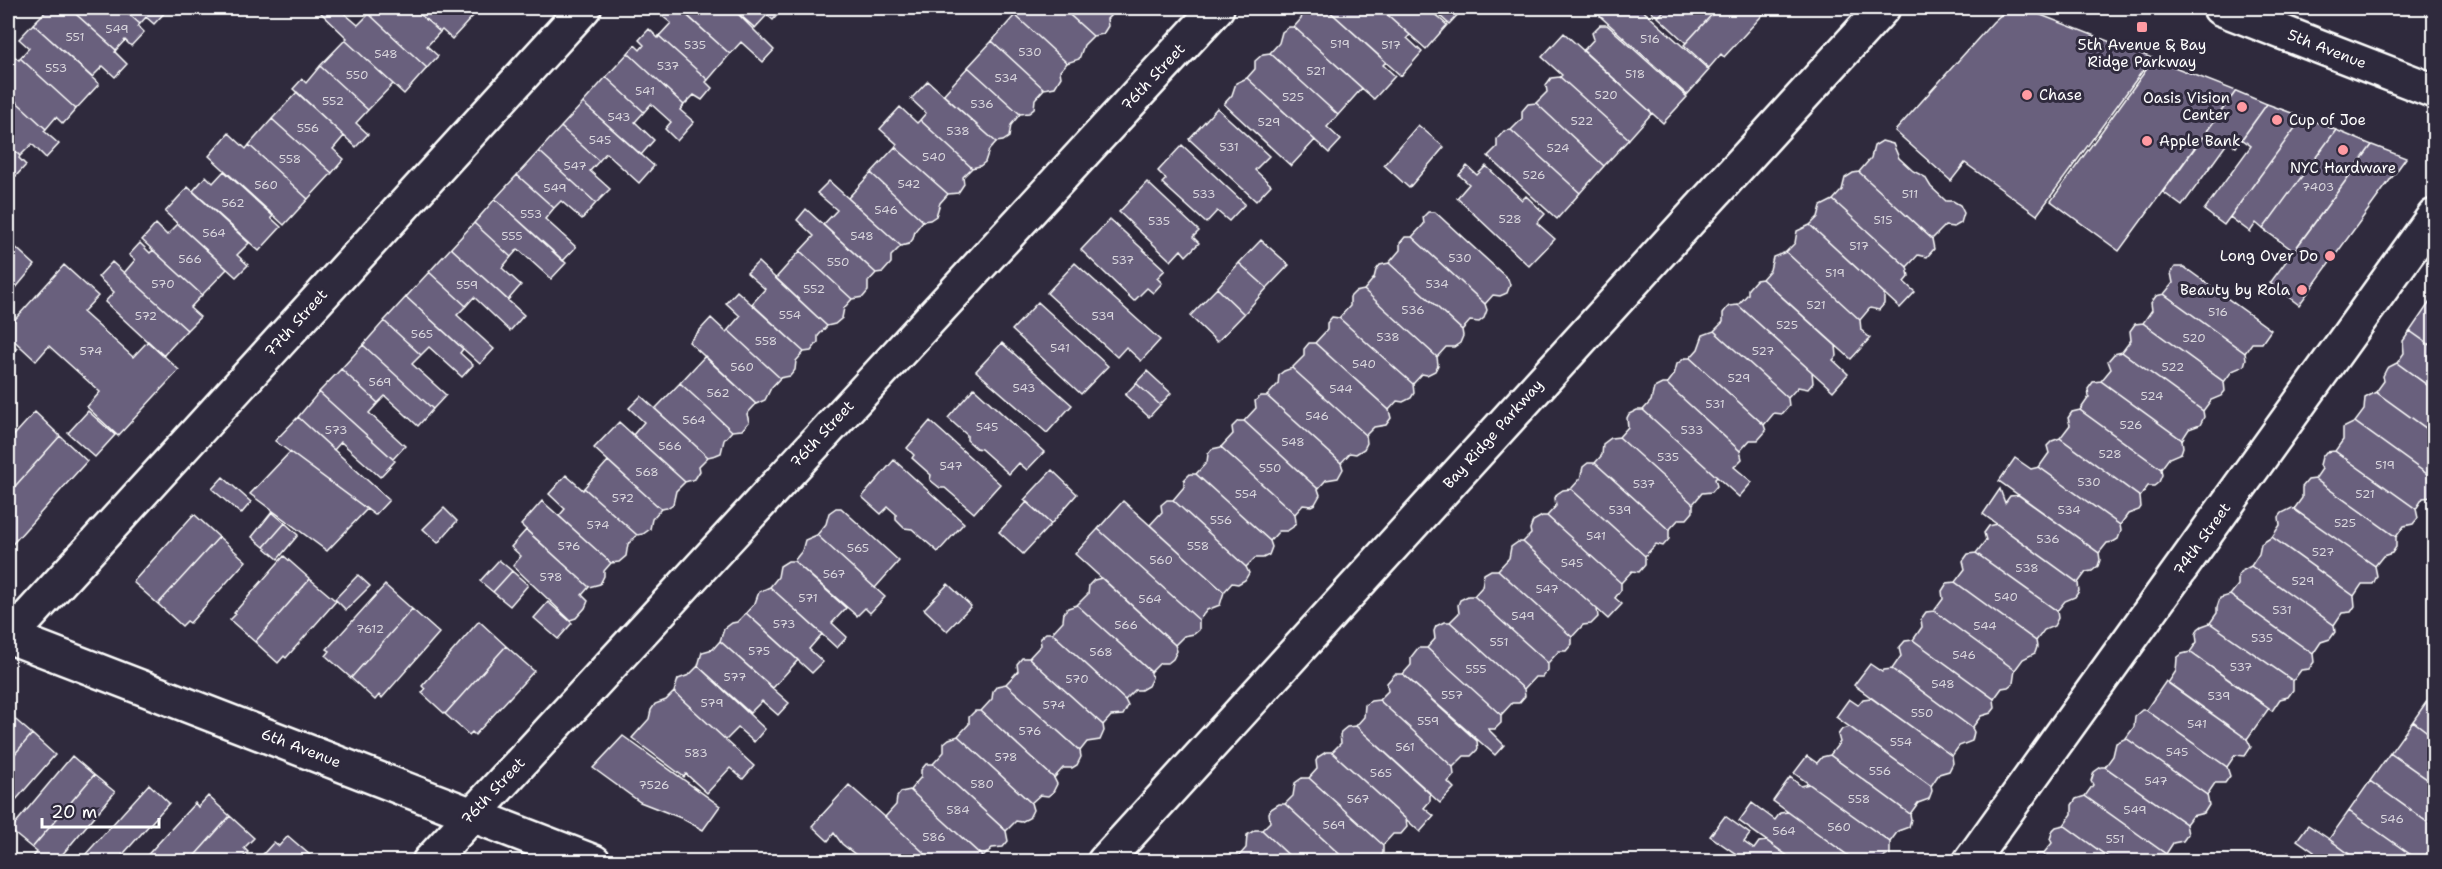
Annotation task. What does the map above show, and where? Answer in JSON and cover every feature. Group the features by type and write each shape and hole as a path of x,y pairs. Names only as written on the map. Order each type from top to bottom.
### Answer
{"street":[{"name":"77th Street","path":"8,637 584,8"},
{"name":"76th Street","path":"429,861 1217,8"},
{"name":"Bay Ridge Parkway","path":"1104,861 1883,8"},
{"name":"5th Avenue","path":"2220,8 2434,91"},
{"name":"74th Street","path":"1970,861 2434,216"},
{"name":"6th Avenue","path":"8,637 594,861"}],"building":[{"path":"49,8 69,8 116,50 115,52 127,64 115,77 103,66 92,77 33,24"},
{"path":"69,8 122,8 140,24 138,26 144,32 131,46 125,40 116,50"},
{"path":"122,8 169,8 154,24 146,17 140,24"},
{"path":"325,8 338,8 358,25 369,14 427,68 404,94 345,40 347,38 321,13"},
{"path":"375,8 413,8 440,32 427,46 438,56 427,68 369,14"},
{"path":"413,8 466,8 474,15 452,39 442,30 440,32"},
{"path":"669,8 679,8 730,54 708,80 659,36 671,23 662,16"},
{"path":"687,8 732,8 774,50 763,62 741,42 730,54 683,12"},
{"path":"732,8 774,8 780,12 773,20 767,15 755,28"},
{"path":"1022,8 1062,8 1093,36 1084,45 1079,59 1067,63 1015,15"},
{"path":"1062,8 1111,8 1115,11 1107,19 1108,26 1103,34 1093,36"},
{"path":"1304,8 1326,8 1386,62 1383,65 1395,76 1374,99 1294,27 1301,19"},
{"path":"1326,8 1380,8 1410,35 1407,38 1422,52 1401,76"},
{"path":"1380,8 1431,8 1434,10 1431,11 1447,25 1426,49"},
{"path":"1431,8 1464,8 1449,24"},
{"path":"1591,8 1640,8 1709,70 1687,95"},
{"path":"1647,8 1667,8 1658,17"},
{"path":"1667,8 1718,8 1686,43 1658,17"},
{"path":"1718,8 1769,8 1724,57 1721,54 1709,68 1684,45"},
{"path":"2417,8 2434,8 2434,14"},
{"name":"Chase","path":"2013,10 2028,10 2152,58 2037,215 1965,163 1951,181 1895,131 1993,22 2002,14"},
{"path":"1015,15 1067,63 1060,71 1061,77 1055,87 1044,89 992,41"},
{"path":"33,24 99,84 76,109 20,58 29,48 19,39"},
{"path":"1600,25 1607,25 1687,97 1663,123 1583,51 1594,39 1592,33"},
{"path":"1289,27 1294,27 1362,88 1338,115 1270,53 1279,43 1282,32"},
{"path":"649,29 708,80 706,82 712,88 702,100 694,95 684,105 628,53 635,45 640,50 644,45 639,40"},
{"path":"1564,33 1652,113 1629,139 1560,77 1562,75 1542,57"},
{"path":"345,40 393,84 368,110 320,66"},
{"path":"992,41 1044,89 1035,99 1034,109 1029,113 1020,114 968,67"},
{"path":"9,52 19,60 20,58 76,109 63,124 56,117 46,129 8,94"},
{"path":"628,53 684,105 680,110 694,122 677,141 665,129 671,122 651,104 644,112 606,77"},
{"path":"1270,53 1338,115 1327,127 1341,140 1329,153 1247,78 1255,69 1255,61 1263,54"},
{"name":"Apple Bank","path":"2154,59 2236,91 2119,251 2051,201"},
{"path":"320,66 368,110 356,123 368,134 356,147 293,89 302,79 306,83"},
{"path":"968,67 1020,114 1011,125 1009,137 1003,141 996,142 943,95"},
{"path":"606,77 644,112 635,122 654,140 641,155 583,103"},
{"path":"1560,77 1629,139 1604,166 1536,103 1547,92 1546,85 1551,78"},
{"path":"1247,78 1315,140 1291,166 1224,104 1232,95 1236,83"},
{"path":"928,81 996,142 989,150 985,162 980,166 972,168 920,120 926,113 911,99"},
{"path":"2236,91 2267,104 2236,147 2228,142 2182,206 2163,192"},
{"path":"297,92 344,136 333,149 344,159 332,173 272,119"},
{"path":"8,94 59,144 46,158 32,144 20,156 8,144"},
{"path":"583,103 654,166 639,183 606,153 599,161 561,127"},
{"path":"1536,103 1604,166 1580,193 1511,130 1522,119 1522,111 1528,104"},
{"path":"2267,104 2303,117 2224,225 2204,210 2251,146 2242,139"},
{"path":"900,107 917,123 920,120 972,168 963,177 964,184 958,193 948,194 895,147 897,144 880,129"},
{"path":"1217,108 1269,156 1255,170 1271,185 1256,201 1189,139"},
{"path":"2303,117 2336,130 2263,229 2256,223 2250,232 2230,217"},
{"path":"272,119 332,173 308,199 249,145"},
{"path":"1418,125 1444,147 1409,188 1384,165"},
{"path":"561,127 599,161 590,171 610,189 596,203 539,151"},
{"path":"1511,130 1580,193 1557,219 1488,156 1497,147 1497,139 1504,131"},
{"path":"2336,130 2372,145 2294,251 2263,229"},
{"path":"229,133 246,149 249,145 308,199 284,225 209,156"},
{"path":"1882,141 1893,144 1899,158 1913,171 1925,177 1931,187 1946,201 1953,201 1960,205 1964,213 1961,223 1954,227 1945,226 1932,239 1859,172 1871,158 1874,146"},
{"path":"8,144 26,165 16,176 8,170"},
{"path":"1182,145 1245,204 1229,221 1217,211 1206,223 1162,183 1166,179 1158,171"},
{"path":"2372,145 2406,158 2299,305 2270,283"},
{"path":"895,147 948,194 940,203 936,216 930,220 923,221 871,173"},
{"path":"539,151 596,203 582,219 561,201 554,208 517,175"},
{"path":"1467,166 1477,175 1486,166 1522,200 1526,196 1545,214 1537,223 1555,239 1529,266 1457,198 1469,184 1459,175"},
{"path":"224,171 273,216 271,218 281,227 259,251 193,191 206,176 213,183"},
{"path":"1859,172 1932,239 1934,249 1927,257 1918,255 1907,267 1833,200 1842,190 1845,178"},
{"path":"871,173 923,221 909,244 901,246 848,198"},
{"path":"517,175 554,208 545,219 576,247 563,261 495,199"},
{"path":"829,181 901,246 891,256 891,263 883,272 876,273 823,225 837,210 817,193"},
{"path":"1147,182 1199,231 1193,237 1199,243 1186,256 1181,250 1171,261 1119,212"},
{"path":"188,187 249,243 237,255 248,265 236,277 165,212"},
{"path":"495,199 566,263 551,279 518,249 511,257 474,223"},
{"path":"1833,200 1907,267 1909,276 1904,282 1915,292 1900,308 1810,225 1818,217 1821,206"},
{"path":"806,209 876,273 868,282 868,291 863,297 852,299 800,251 814,236 797,220"},
{"path":"1428,212 1435,212 1508,279 1510,285 1507,293 1500,296 1493,295 1485,304 1412,237 1424,224 1423,217"},
{"path":"1110,219 1165,270 1157,278 1162,283 1153,293 1147,288 1134,301 1081,250"},
{"path":"474,223 511,257 502,268 521,285 508,300 451,248"},
{"path":"156,224 167,235 178,224 227,269 202,295 142,240"},
{"path":"1810,225 1884,293 1884,304 1879,310 1870,308 1860,320 1786,252 1795,243 1797,231"},
{"path":"1405,237 1412,237 1485,304 1487,310 1484,318 1479,322 1470,321 1462,330 1389,263 1400,250 1400,243"},
{"path":"1261,240 1289,265 1267,288 1239,263"},
{"path":"140,243 150,253 153,250 202,295 190,308 200,317 187,330 124,273 135,260 129,255"},
{"path":"12,244 35,265 15,289 8,282 8,249"},
{"path":"451,248 524,315 510,331 474,297 466,306 429,272"},
{"path":"800,251 852,299 844,308 842,318 835,324 827,326 776,278"},
{"path":"1786,252 1860,320 1861,330 1870,338 1851,359 1762,279 1770,270 1773,257"},
{"path":"112,262 187,330 163,356 105,302 114,292 98,277"},
{"path":"758,262 827,326 818,336 818,342 811,351 804,352 752,304 765,289 747,273"},
{"path":"1075,263 1160,340 1141,361 1126,347 1117,357 1047,293"},
{"path":"1239,263 1267,288 1244,314 1217,288"},
{"path":"1389,263 1462,330 1463,336 1460,343 1454,347 1446,347 1437,357 1364,290 1374,278 1380,265"},
{"path":"64,265 98,296 83,312 133,357 148,341 179,370 118,436 87,407 100,392 49,346 36,361 8,335 8,327"},
{"path":"2175,267 2184,267 2271,330 2262,343 2252,343 2245,353 2164,294 2173,283 2171,273"},
{"path":"429,272 466,306 457,315 494,349 480,364 406,297"},
{"path":"1762,279 1836,346 1837,356 1833,360 1848,374 1833,391 1738,305 1756,280"},
{"path":"1217,288 1244,314 1217,342 1190,316"},
{"path":"1364,290 1437,357 1438,365 1435,371 1427,375 1422,374 1413,384 1339,318 1350,306 1350,297 1355,292"},
{"path":"737,291 804,352 796,361 795,370 790,376 780,378 728,330 740,316 726,303"},
{"path":"2164,294 2245,353 2244,366 2232,371 2224,382 2143,323 2152,310 2151,303 2156,296"},
{"path":"2434,296 2434,348 2410,331"},
{"path":"406,297 463,349 460,353 473,365 462,377 429,347 421,355 384,321"},
{"path":"1038,302 1108,366 1081,394 1012,330"},
{"path":"1738,305 1812,372 1813,383 1808,389 1798,387 1788,398 1714,331 1723,322 1723,313 1726,309 1729,306"},
{"path":"1332,317 1339,318 1413,384 1414,393 1411,398 1403,402 1397,401 1389,410 1315,343 1327,330 1327,323"},
{"path":"711,318 726,332 728,330 780,378 771,388 765,400 756,404 689,342"},
{"path":"384,321 421,355 412,364 446,395 433,409 363,345"},
{"path":"2143,323 2224,382 2225,391 2221,396 2211,400 2203,411 2122,352 2131,340 2130,331 2135,324"},
{"path":"1714,331 1788,398 1789,406 1782,414 1774,413 1764,425 1690,358 1698,349 1703,335"},
{"path":"2410,331 2434,348 2434,390 2397,363 2404,353 2403,341"},
{"path":"8,340 17,348 8,358"},
{"path":"1002,343 1072,405 1047,433 976,371"},
{"path":"1309,343 1315,343 1389,410 1391,418 1386,425 1374,427 1366,435 1292,368 1304,356 1304,349"},
{"path":"363,345 433,409 418,426 385,396 378,403 341,369"},
{"path":"2122,352 2203,411 2204,417 2200,425 2189,429 2182,440 2101,381 2111,369 2108,361 2114,354"},
{"path":"705,356 756,404 747,414 749,422 742,430 732,431 680,383"},
{"path":"1685,358 1690,358 1764,425 1766,431 1758,440 1750,440 1740,451 1667,384 1674,375 1677,364"},
{"path":"2397,363 2434,390 2434,434 2376,392 2384,381 2383,376 2387,368"},
{"path":"1292,368 1366,435 1367,443 1364,449 1356,454 1350,453 1341,463 1267,396 1278,384 1279,375"},
{"path":"341,369 378,403 369,413 405,446 393,459 319,392"},
{"path":"1147,371 1171,393 1160,405 1136,383"},
{"path":"2101,381 2182,440 2181,453 2169,458 2161,469 2080,410 2089,397 2088,389 2093,382"},
{"path":"680,383 732,431 724,440 721,453 708,457 655,409"},
{"path":"1136,383 1160,405 1149,417 1125,395"},
{"path":"1667,384 1740,451 1742,459 1734,467 1752,482 1739,497 1643,410 1651,401 1654,388"},
{"path":"974,388 1044,452 1027,470 1019,463 1009,474 981,449 976,448 967,440 967,435 948,418"},
{"path":"319,392 395,461 380,477 341,442 334,450 298,417"},
{"path":"2376,392 2434,434 2434,479 2355,422 2364,410 2365,398"},
{"path":"641,396 708,457 699,466 700,471 695,479 685,482 633,435 644,422 629,408"},
{"path":"1261,396 1267,396 1341,463 1343,469 1338,478 1326,480 1318,489 1244,421 1256,408 1255,401"},
{"path":"1643,410 1717,477 1715,479 1717,486 1712,492 1702,493 1693,504 1619,437 1628,427 1629,414"},
{"path":"2080,410 2161,469 2162,475 2159,482 2154,486 2148,486 2140,497 2060,438 2070,425 2068,418 2072,412"},
{"path":"88,411 115,435 95,457 68,433"},
{"path":"35,412 60,436 8,494 8,442"},
{"path":"298,417 389,500 375,515 275,441"},
{"path":"930,421 1000,484 974,513 945,488 940,488 930,480 931,475 912,458 914,455 907,448"},
{"path":"1238,421 1244,421 1318,489 1320,495 1315,504 1303,505 1295,514 1221,447 1233,434 1232,427"},
{"path":"619,422 685,482 676,491 673,504 667,508 661,509 594,448"},
{"path":"2355,422 2434,479 2433,497 2423,498 2416,509 2335,451 2343,440 2343,428"},
{"path":"60,436 87,461 8,549 8,494"},
{"path":"1619,437 1693,504 1693,512 1687,519 1679,519 1669,530 1595,463 1602,455 1603,444 1611,438"},
{"path":"2060,438 2140,497 2139,510 2128,514 2120,525 2039,467 2049,453 2047,446"},
{"path":"1221,447 1295,514 1296,522 1293,527 1287,531 1279,531 1270,541 1196,474 1207,462 1208,454 1212,449"},
{"path":"2335,451 2416,509 2418,518 2413,524 2404,526 2396,537 2315,479 2322,469 2320,465 2322,457 2326,452"},
{"path":"290,452 367,509 327,551 250,494"},
{"path":"2015,458 2031,469 2039,467 2120,525 2121,531 2118,539 2107,543 2099,553 1999,481"},
{"path":"894,460 964,523 938,552 912,529 904,528 896,520 896,514 888,507 881,514 862,497"},
{"path":"608,461 661,509 652,519 650,529 643,534 637,535 584,488"},
{"path":"1588,463 1595,463 1669,530 1669,539 1663,546 1656,544 1645,556 1571,489 1580,479 1583,467"},
{"path":"1052,470 1077,494 1051,524 1024,500"},
{"path":"1190,474 1196,474 1270,541 1272,547 1269,555 1255,558 1246,567 1173,500 1184,487 1184,480"},
{"path":"566,475 637,535 628,544 626,556 619,562 611,563 559,516 565,509 549,494"},
{"path":"223,477 251,502 241,514 212,489"},
{"path":"2315,479 2396,537 2396,547 2392,553 2383,556 2375,566 2294,509 2302,498 2302,487 2308,480"},
{"path":"1571,489 1645,556 1645,565 1639,572 1632,571 1621,583 1547,516 1556,506 1557,494"},
{"path":"2000,489 2005,503 2010,496 2019,495 2099,553 2098,566 2086,572 2078,583 1983,514"},
{"path":"1167,500 1173,500 1246,567 1249,573 1245,580 1238,584 1232,583 1224,592 1150,525 1162,512 1161,505"},
{"path":"542,501 611,563 604,571 600,584 589,587 521,525"},
{"path":"1123,501 1224,592 1220,605 1207,610 1199,620 1098,529"},
{"path":"1027,502 1051,524 1023,554 999,532"},
{"path":"444,508 457,521 438,543 423,529"},
{"path":"836,508 841,508 899,561 875,588 817,535 826,524 829,513"},
{"path":"2292,508 2375,566 2377,576 2373,584 2362,584 2354,596 2272,537 2280,525 2279,517"},
{"path":"272,512 285,523 264,547 252,537"},
{"path":"194,514 219,537 158,604 133,582"},
{"path":"1547,516 1621,583 1621,590 1615,598 1622,604 1608,619 1523,542 1531,534 1533,521"},
{"path":"285,523 298,535 278,559 264,547"},
{"path":"1997,524 2078,583 2079,591 2075,597 2065,601 2057,611 1976,553 1986,540 1984,533 1989,526"},
{"path":"1098,529 1199,620 1199,630 1194,634 1184,636 1175,645 1075,554"},
{"path":"526,530 589,587 582,595 588,601 576,618 570,620 513,566 521,556 511,547"},
{"path":"817,535 885,597 870,613 865,608 857,616 794,561 802,551 805,540"},
{"path":"219,537 246,561 190,623 187,621 182,626 158,604"},
{"path":"2272,537 2354,596 2355,606 2351,612 2342,613 2334,625 2251,566 2259,554 2261,544"},
{"path":"1518,542 1523,542 1597,609 1598,617 1591,624 1583,625 1572,637 1498,570 1509,558 1511,547"},
{"path":"1976,553 2057,611 2058,618 2054,626 2044,630 2036,641 1955,582 1965,569 1963,561 1968,554"},
{"path":"284,556 310,579 255,642 230,620"},
{"path":"499,560 512,571 493,592 480,581"},
{"path":"788,561 794,561 846,608 832,623 847,637 837,648 770,587 778,577 780,566"},
{"path":"2251,566 2334,625 2335,632 2330,639 2321,642 2313,654 2230,595 2238,585 2240,572"},
{"path":"1491,570 1498,570 1572,637 1572,644 1566,651 1559,651 1548,663 1474,596 1482,587 1484,574"},
{"path":"512,571 528,585 510,606 493,592"},
{"path":"358,575 370,586 346,610 335,599"},
{"path":"1102,578 1175,645 1177,651 1173,659 1168,663 1160,663 1151,672 1077,605 1088,594 1089,585 1094,580"},
{"path":"310,579 336,601 286,658 284,656 278,663 255,642"},
{"path":"1955,582 2036,641 2035,653 2023,659 2015,670 1934,611 1943,599 1942,591 1947,583"},
{"path":"948,584 971,606 947,631 924,609"},
{"path":"385,585 412,609 351,678 326,656 330,651 327,649"},
{"path":"770,587 822,634 809,649 823,662 812,673 746,613 755,603 759,592"},
{"path":"2230,595 2313,654 2314,662 2309,669 2301,670 2293,681 2210,623 2217,613 2220,598"},
{"path":"1474,596 1548,663 1548,670 1542,677 1535,677 1524,689 1450,622 1459,613 1460,600"},
{"path":"548,602 572,623 558,639 534,618"},
{"path":"1077,605 1151,672 1152,678 1148,686 1135,690 1125,700 1052,633 1063,621 1064,612"},
{"path":"412,609 439,633 382,698 379,695 375,700 351,678"},
{"path":"1934,611 2015,670 2013,683 2002,688 1994,699 1913,640 1922,627 1921,619 1926,612"},
{"path":"746,613 798,660 773,688 720,641 724,629 737,622"},
{"path":"479,621 506,646 445,714 422,693 425,689 422,686"},
{"path":"1450,622 1524,689 1525,696 1519,703 1512,703 1501,715 1427,648 1435,639 1436,626"},
{"path":"2210,623 2293,681 2293,690 2288,697 2280,699 2272,711 2190,652 2197,642 2198,629"},
{"path":"1046,633 1052,633 1125,700 1128,706 1123,715 1111,716 1103,725 1029,658 1041,645 1040,638"},
{"path":"1913,640 1994,699 1995,708 1991,713 1981,716 1972,728 1892,669 1901,656 1899,648 1905,641"},
{"path":"720,641 789,703 778,715 762,701 750,713 698,666 702,652 713,649"},
{"path":"506,646 534,671 475,735 472,732 469,735 445,714"},
{"path":"1418,648 1427,648 1501,715 1501,723 1495,729 1488,729 1504,745 1495,755 1403,674 1411,665 1411,657"},
{"path":"2190,652 2269,708 2247,739 2168,683 2176,671 2177,658"},
{"path":"1022,658 1029,658 1103,725 1104,731 1100,740 1087,742 1080,751 1006,684 1018,671 1017,664"},
{"path":"1870,664 1882,672 1892,669 1972,728 1974,732 1972,741 1959,746 1952,756 1854,685"},
{"path":"698,666 765,729 754,742 738,728 726,740 674,692 678,679 689,675"},
{"path":"1395,674 1403,674 1477,741 1478,749 1471,756 1464,756 1453,767 1379,700 1388,691 1387,683"},
{"path":"2166,681 2247,739 2251,747 2245,756 2235,755 2227,767 2146,710"},
{"path":"1006,684 1080,751 1081,757 1077,765 1072,768 1063,768 1054,778 981,711 992,699 993,691 997,686"},
{"path":"674,692 754,766 743,779 730,768 707,793 686,774 684,777 632,738 649,719 655,704 666,700"},
{"path":"2432,694 2434,696 2434,737 2413,721"},
{"path":"1871,698 1952,756 1953,763 1949,771 1939,774 1931,786 1836,717 1849,699 1858,705 1863,699"},
{"path":"1379,700 1453,767 1454,775 1448,782 1454,788 1440,803 1356,726 1364,717 1365,705"},
{"path":"2142,710 2146,710 2227,767 2230,776 2225,783 2215,783 2207,795 2126,738 2134,727 2135,716"},
{"path":"975,711 981,711 1054,778 1057,784 1053,792 1048,796 1040,795 1031,803 958,736 969,724 969,717"},
{"path":"10,715 32,734 8,762 8,717"},
{"path":"2413,721 2434,737 2434,784 2390,753"},
{"path":"1356,726 1430,793 1430,801 1424,808 1434,816 1420,832 1332,752 1341,743 1342,731 1347,727"},
{"path":"1850,727 1931,786 1929,799 1918,803 1910,814 1830,755 1840,742 1838,735 1842,729"},
{"path":"32,734 55,755 8,809 8,762"},
{"path":"623,736 720,806 703,830 681,818 640,802 593,768"},
{"path":"958,736 1031,803 1033,810 1029,818 1021,822 1016,821 1006,831 933,764 944,752 944,743"},
{"path":"2126,738 2207,795 2209,805 2204,813 2192,816 2186,824 2105,767 2113,756 2116,743"},
{"path":"1326,752 1332,752 1406,819 1407,827 1401,834 1393,834 1383,845 1309,778 1317,769 1318,757"},
{"path":"2390,753 2434,784 2434,827 2370,781"},
{"path":"1830,755 1910,814 1909,827 1898,831 1890,842 1794,773 1807,756 1817,763 1822,757"},
{"path":"72,756 94,775 32,848 10,830"},
{"path":"926,764 933,764 1006,831 1008,841 1003,847 992,848 983,857 910,790 921,777 921,770"},
{"path":"2105,767 2186,824 2188,834 2183,841 2173,843 2166,854 2085,796 2093,785 2091,781 2094,772"},
{"path":"94,775 115,792 56,862 29,862 37,852 32,848"},
{"path":"1790,777 1801,786 1809,784 1890,842 1890,854 1875,862 1857,862 1773,801"},
{"path":"1302,778 1309,778 1383,845 1383,853 1377,860 1378,862 1348,862 1285,804 1293,796 1295,783"},
{"path":"2370,781 2434,827 2434,856 2430,861 2421,862 2349,811"},
{"path":"149,784 169,803 116,862 83,862 87,858 84,856"},
{"path":"849,785 934,862 865,862 842,844 834,833 828,841 812,826"},
{"path":"910,790 983,857 984,862 934,862 885,817 896,805 897,797 901,792"},
{"path":"208,796 230,816 189,862 141,862 195,803 198,807"},
{"path":"2085,796 2166,854 2168,862 2115,862 2064,825 2072,814 2072,805 2076,799"},
{"path":"1752,803 1775,820 1780,813 1788,812 1857,862 1796,862 1739,821"},
{"path":"1279,804 1285,804 1348,862 1296,862 1262,830 1270,822 1271,809"},
{"path":"2349,811 2421,862 2360,862 2329,839"},
{"path":"230,816 254,838 244,848 248,852 239,862 189,862"},
{"path":"1725,816 1750,834 1744,842 1754,849 1759,842 1767,841 1796,862 1735,862 1732,859 1736,854 1710,836"},
{"path":"2064,825 2115,862 2053,862 2043,854 2052,843 2050,839 2053,830"},
{"path":"2308,825 2360,862 2307,862 2314,852 2297,840"},
{"path":"1255,830 1262,830 1296,862 1243,862 1238,857 1246,848 1247,835"},
{"path":"288,836 310,855 304,862 256,862 274,842 279,846"},
{"path":"2288,853 2300,862 2283,862"},
{"path":"2037,854 2043,854 2053,862 2030,862"},
{"path":"1231,857 1238,857 1243,862 1223,862"}],"place":[{"name":"5th Avenue & Bay Ridge Parkway","path":"2142,27"},
{"name":"Chase","path":"2027,95"},
{"name":"Oasis Vision Center","path":"2242,107"},
{"name":"Cup of Joe","path":"2277,120"},
{"name":"Apple Bank","path":"2147,141"},
{"name":"NYC Hardware","path":"2343,150"},
{"name":"Long Over Do","path":"2330,256"},
{"name":"Beauty by Rola","path":"2302,290"}]}
